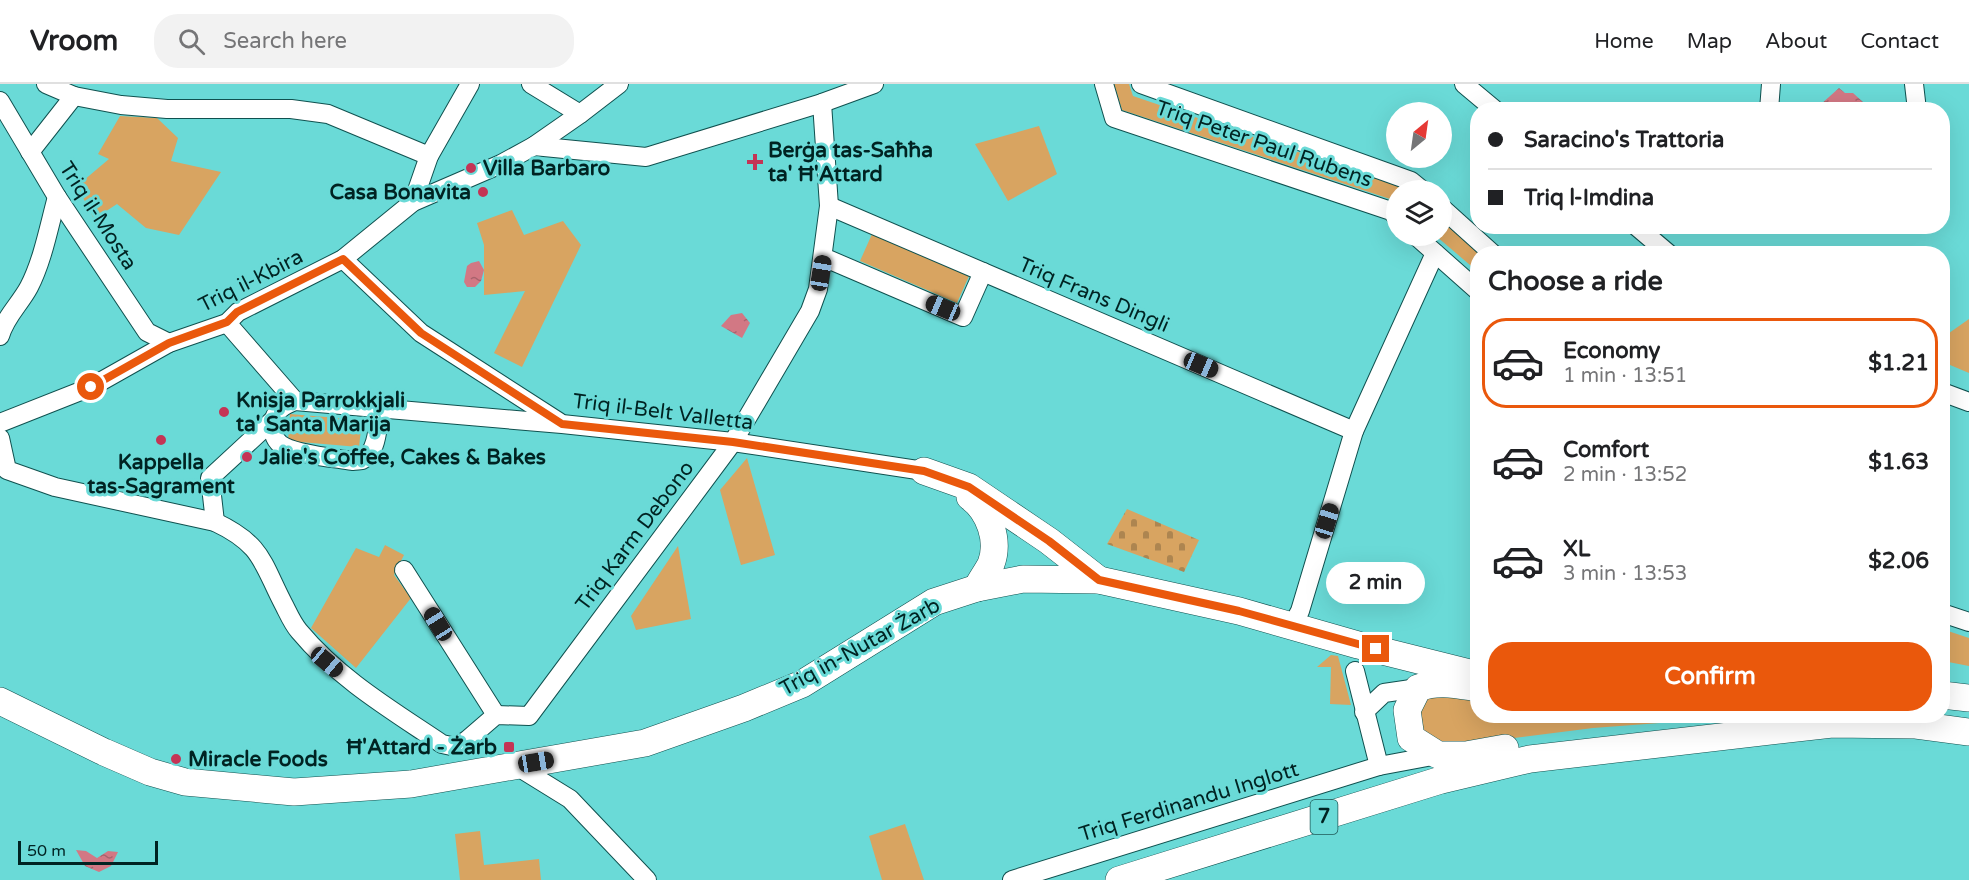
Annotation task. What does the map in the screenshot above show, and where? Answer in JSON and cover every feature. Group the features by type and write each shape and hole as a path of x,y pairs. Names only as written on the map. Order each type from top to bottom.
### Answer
{"highway":[{"path":"924,471 969,487 1049,541 1099,580 1239,611 1296,618 1358,645 1470,673"},
{"path":"924,471 961,490 979,504 990,523 994,543 991,562 977,588"},
{"name":"Triq in-Nutar Żarb","path":"0,701 113,756 150,772 184,782 294,792 411,784 645,743 744,708 802,684 934,602 977,588 1023,579 1099,580"},
{"path":"1470,686 1442,683 1428,684 1418,688 1407,710 1411,738 1438,755 1466,755 1570,736 1730,723"},
{"path":"1950,696 1969,698"},
{"path":"1787,723 1832,724"},
{"name":"7","path":"1119,880 1441,780 1530,759 1832,724 1916,725 1969,732"}],"street":[{"path":"46,84 74,96 121,105 167,109 291,109 328,114 429,156"},
{"path":"412,202 429,156 470,84"},
{"path":"531,84 580,114"},
{"path":"412,202 501,164 534,146 619,84"},
{"path":"822,103 848,84"},
{"path":"534,146 646,157 822,103 874,84"},
{"name":"Triq Peter Paul Rubens","path":"1104,84 1114,118 1386,209"},
{"path":"1141,84 1408,180"},
{"path":"1464,84 1485,102"},
{"path":"1770,102 1771,84"},
{"path":"1914,84 1916,102"},
{"path":"30,152 74,96"},
{"name":"Triq il-Mosta","path":"0,101 57,197 147,332 169,343"},
{"name":"Triq Karm Debono","path":"496,715 529,716 733,442 810,311 818,289 829,206 822,103"},
{"path":"0,336 8,317 28,289 35,274 57,197"},
{"name":"Triq il-Kbira","path":"0,423 91,387 169,343 227,322 237,312 343,259 412,202"},
{"name":"Triq Frans Dingli","path":"829,206 1354,431"},
{"path":"1452,217 1470,233"},
{"path":"1471,234 1484,246"},
{"path":"1645,234 1660,246"},
{"path":"1427,246 1470,284"},
{"path":"1296,618 1354,431 1435,253"},
{"path":"823,257 963,317 983,272"},
{"name":"Triq il-Belt Valletta","path":"343,259 421,333 562,424 733,442 924,471"},
{"path":"227,322 283,409"},
{"path":"1950,395 1969,402"},
{"path":"283,409 273,431 278,443 290,450 352,461 362,460 370,454 374,445 380,408"},
{"path":"215,522 210,478 283,409 380,408 562,424"},
{"path":"0,438 7,470 55,487 215,522 232,530 248,541 261,556 297,628 327,662 357,687 442,744 456,747 496,715 404,570"},
{"path":"1950,615 1969,621"},
{"path":"1354,671 1379,766"},
{"path":"1364,712 1384,693 1418,688"},
{"name":"Triq Ferdinandu Inglott","path":"1011,880 1379,766 1438,755"},
{"path":"515,765 570,799 647,880"}],"green space":[{"path":"1114,84 1129,84 1133,96 1386,182 1386,198 1122,110"},
{"path":"120,116 157,118 178,138 171,161 221,172 179,235 146,228 117,204 94,219 77,186 109,159 98,154"},
{"path":"1039,126 1057,174 1008,201 975,144"},
{"path":"512,210 524,235 563,221 581,245 522,367 494,353 525,291 484,295 484,245 477,223"},
{"path":"1452,230 1471,246 1470,265 1448,246 1452,246"},
{"path":"872,234 969,276 957,303 860,261"},
{"path":"1969,319 1969,373 1950,365 1950,332"},
{"path":"290,414 362,420 359,447 288,441"},
{"path":"747,458 775,555 741,565 720,490"},
{"path":"1127,509 1199,540 1184,572 1107,544"},
{"path":"385,545 404,555 394,575 411,598 356,668 311,628 356,548 379,557"},
{"path":"678,546 691,619 636,630 631,616"},
{"path":"1950,632 1969,638 1969,666 1950,662"},
{"path":"1331,655 1338,656 1351,705 1330,704 1331,667 1317,667"},
{"path":"1430,694 1470,695 1470,723 1660,723 1593,728 1483,742 1453,749 1420,733 1417,711"},
{"path":"905,824 924,880 882,880 869,836"},
{"path":"480,831 484,865 539,859 541,880 460,880 455,834"}],"water":[{"path":"1839,88 1845,93 1853,93 1863,102 1823,102"},
{"path":"479,261 484,270 481,281 475,287 467,287 464,282 467,266"},
{"path":"742,313 750,323 742,338 721,326 731,315"},
{"path":"76,850 86,851 97,858 108,851 118,852 111,866 99,872 85,866"}],"place":[{"name":"Berġa tas-Saħħa ta' Ħ'Attard","path":"755,162"},
{"name":"Villa Barbaro","path":"471,168"},
{"name":"Casa Bonavita","path":"483,192"},
{"name":"Knisja Parrokkjali ta' Santa Marija","path":"224,412"},
{"name":"Kappella tas-Sagrament","path":"161,440"},
{"name":"Jalie's Coffee, Cakes & Bakes","path":"247,457"},
{"name":"Ħ'Attard - Żarb","path":"509,747"},
{"name":"Miracle Foods","path":"176,759"}],"route":[{"path":"91,387 169,343 227,322 237,312 343,259 421,333 562,424 733,442 924,471 969,487 1049,541 1099,580 1239,611 1376,649"}]}
